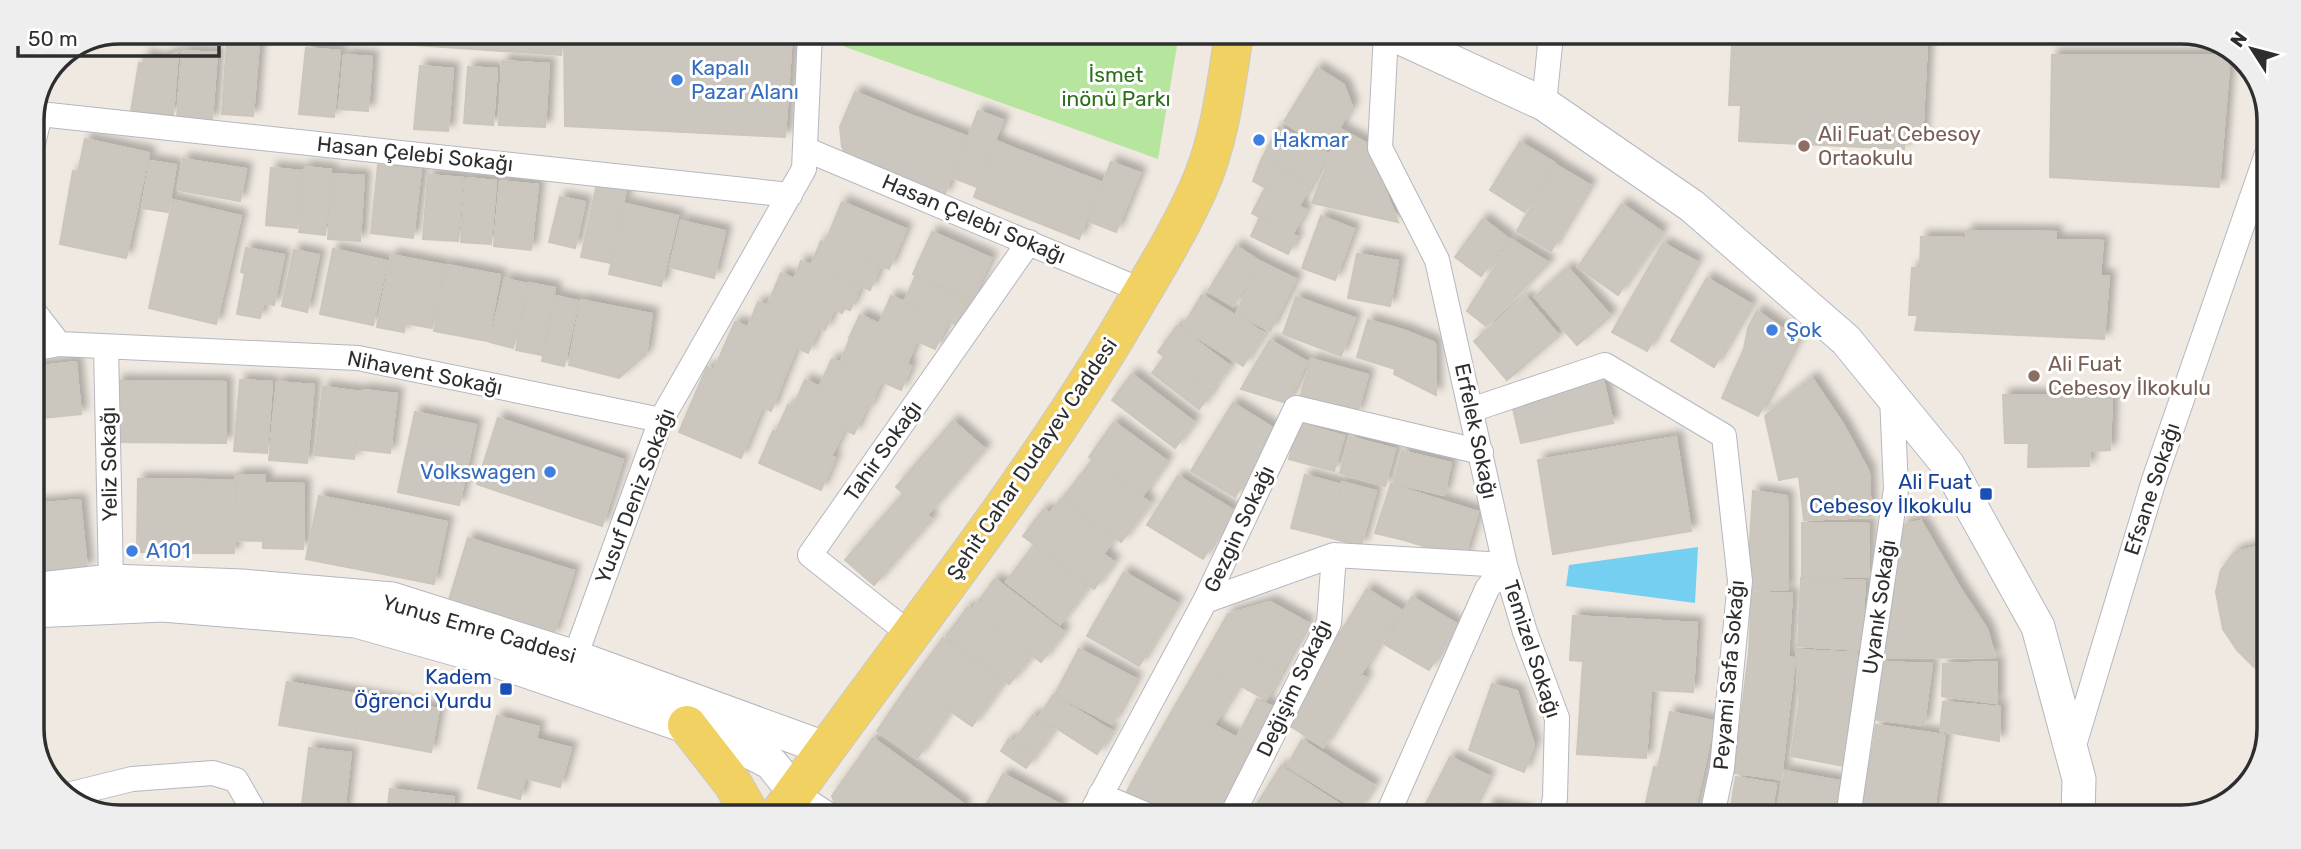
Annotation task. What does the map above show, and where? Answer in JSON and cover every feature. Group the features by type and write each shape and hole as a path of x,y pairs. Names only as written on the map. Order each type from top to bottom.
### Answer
{"main road":[{"name":"Şehit Cahar Dudayev Caddesi","path":"787,804 1082,394 1143,291 1199,188 1223,108 1233,44"},
{"path":"687,725 733,784 745,805"}],"street":[{"name":"Yusuf Deniz Sokağı","path":"575,657 661,420 804,169 810,44"},
{"name":"Erfelek Sokağı","path":"1385,44 1380,148 1437,260 1505,565"},
{"path":"1414,44 1544,104 1692,206 1846,340 1948,465 2038,627 2078,779 2078,805"},
{"path":"1544,104 1549,44"},
{"name":"Hasan Çelebi Sokağı","path":"45,111 790,195"},
{"name":"Hasan Çelebi Sokağı","path":"805,149 1143,291"},
{"name":"Efsane Sokağı","path":"2071,753 2154,480 2257,183"},
{"name":"Tahir Sokağı","path":"911,635 810,555 1029,242"},
{"path":"44,325 59,345"},
{"name":"Nihavent Sokağı","path":"44,347 106,346 358,358 661,420"},
{"name":"Yeliz Sokağı","path":"106,346 111,581"},
{"name":"Peyami Safa Sokağı","path":"1471,410 1605,365 1724,436 1740,581 1722,768 1714,805"},
{"name":"Uyanık Sokağı","path":"1850,805 1896,489 1892,396"},
{"name":"Gezgin Sokağı","path":"1095,805 1205,601 1296,408 1481,453"},
{"path":"1205,601 1334,555 1505,565"},
{"name":"Değişim Sokağı","path":"1238,805 1329,623 1334,555"},
{"path":"1392,805 1487,589 1505,565"},
{"name":"Temizel Sokağı","path":"1505,565 1525,632 1557,718 1553,805"},
{"name":"Yunus Emre Caddesi","path":"44,589 111,581 242,586 392,599 575,657 827,749"},
{"name":"Yunus Emre Caddesi","path":"44,610 163,605 356,621 494,660 731,742 772,763 787,804"},
{"path":"78,792 132,779 213,773 236,780 250,805"}],"green space":[{"name":"İsmet inönü Parkı","path":"1177,44 1158,159 840,45"}],"water":[{"path":"1698,547 1695,603 1566,586 1569,565"}],"building":[{"path":"227,44 259,44 253,116 222,114"},
{"path":"402,44 562,44 561,55"},
{"name":"Kapalı Pazar Alanı","path":"564,44 791,44 785,137 565,126"},
{"name":"Ali Fuat Cebesoy Ortaokulu","path":"1732,44 1927,44 1922,141 1905,140 1904,149 1739,141 1741,105 1729,105"},
{"path":"306,48 340,51 334,117 299,114"},
{"path":"182,51 217,53 212,120 177,118"},
{"path":"178,52 173,115 131,111 139,63 143,64 144,55 160,59"},
{"path":"344,55 372,57 368,111 339,109"},
{"path":"2052,55 2217,55 2217,84 2228,84 2219,187 2050,177"},
{"path":"502,61 549,64 545,127 499,125"},
{"path":"420,66 453,69 448,131 414,129"},
{"path":"468,67 497,69 493,125 464,123"},
{"path":"1317,68 1344,85 1352,107 1326,149 1284,122"},
{"path":"855,92 913,116 890,175 848,158 842,147 840,127"},
{"path":"978,111 1003,120 977,187 953,178"},
{"path":"913,116 966,136 944,196 890,175"},
{"path":"1279,127 1328,154 1311,184 1262,158"},
{"path":"1340,129 1366,143 1398,222 1312,203"},
{"path":"85,139 149,153 126,258 60,244 73,171 78,172"},
{"path":"996,141 1018,150 996,206 974,197"},
{"path":"1520,142 1555,163 1525,212 1490,190"},
{"path":"1018,150 1101,182 1079,239 996,206"},
{"path":"1262,158 1310,186 1299,206 1253,181"},
{"path":"183,159 246,169 240,201 178,190"},
{"path":"150,161 176,165 168,212 142,208"},
{"path":"1111,162 1140,173 1116,232 1088,221"},
{"path":"378,165 421,170 413,238 371,233"},
{"path":"1556,165 1590,185 1551,251 1517,231"},
{"path":"305,167 331,170 325,235 299,232"},
{"path":"271,168 302,171 297,228 266,225"},
{"path":"333,174 364,176 360,241 328,239"},
{"path":"428,175 463,178 458,241 423,239"},
{"path":"466,178 496,181 491,244 461,242"},
{"path":"598,179 627,185 611,263 581,257"},
{"path":"500,181 538,185 531,250 494,246"},
{"path":"1265,188 1306,210 1292,235 1252,213"},
{"path":"560,197 585,202 575,248 549,242"},
{"path":"173,200 241,216 216,324 149,308"},
{"path":"842,202 906,229 889,269 825,243"},
{"path":"626,204 678,216 661,286 609,274"},
{"path":"1622,204 1662,232 1618,295 1578,267"},
{"path":"1321,216 1354,229 1335,280 1302,268"},
{"path":"1260,217 1297,237 1288,254 1251,236"},
{"path":"1483,219 1509,239 1481,276 1455,257"},
{"path":"681,221 725,231 714,278 670,267"},
{"path":"1967,231 2056,232 2055,240 2103,241 2100,276 2109,276 2104,339 1915,330 1918,315 1909,315 1912,268 1920,268 1921,237 1966,238"},
{"path":"932,232 991,258 972,300 913,274"},
{"path":"1512,240 1549,263 1486,326 1467,311"},
{"path":"821,241 880,266 870,290 811,265"},
{"path":"1663,243 1697,262 1647,351 1612,332"},
{"path":"1236,246 1261,262 1233,306 1208,291"},
{"path":"246,248 284,255 274,305 263,303 260,318 237,314 245,273 241,272"},
{"path":"333,249 387,261 373,325 320,314"},
{"path":"294,250 319,255 307,312 282,306"},
{"path":"1357,254 1398,261 1390,306 1348,298"},
{"path":"391,255 444,265 432,328 405,323 404,332 377,327"},
{"path":"801,261 861,285 850,310 845,308 842,313 834,309 825,330 767,306 781,273 794,279"},
{"path":"1261,262 1296,279 1270,331 1236,314"},
{"path":"447,265 500,275 488,341 434,331"},
{"path":"1568,268 1611,316 1577,345 1535,297"},
{"path":"915,277 970,302 959,326 904,302"},
{"path":"1707,278 1751,304 1714,367 1671,341"},
{"path":"505,279 528,284 513,348 490,342"},
{"path":"529,283 555,288 542,355 516,350"},
{"path":"1202,295 1264,333 1243,366 1182,328"},
{"path":"556,296 578,301 564,366 542,361"},
{"path":"891,296 948,321 935,349 879,324"},
{"path":"1296,297 1355,318 1341,356 1283,334"},
{"path":"1526,297 1559,336 1507,380 1474,341"},
{"path":"581,300 652,314 646,354 619,378 569,365"},
{"path":"758,302 819,327 808,353 748,327"},
{"path":"1757,311 1798,339 1758,416 1722,398 1744,349 1748,328"},
{"path":"860,315 916,341 907,364 849,338"},
{"path":"1368,320 1406,331 1395,369 1357,357"},
{"path":"735,322 796,348 785,375 723,349"},
{"path":"1177,326 1230,366 1211,391 1158,352"},
{"path":"1406,331 1435,343 1436,395 1394,374"},
{"path":"850,338 911,366 901,390 840,363"},
{"path":"1270,340 1307,362 1287,403 1241,389"},
{"path":"723,349 785,375 771,411 762,407 741,458 679,432 707,367 714,370"},
{"path":"1165,356 1212,392 1199,409 1152,373"},
{"path":"832,359 881,381 869,409 819,387"},
{"path":"1311,359 1368,375 1357,414 1300,397"},
{"path":"76,362 81,414 44,418 44,366"},
{"path":"1132,374 1194,422 1175,448 1112,400"},
{"path":"1812,378 1843,424 1869,472 1871,517 1804,520 1799,476 1779,480 1765,416"},
{"path":"1603,379 1613,423 1575,431 1566,388"},
{"path":"240,380 272,382 267,453 234,451"},
{"path":"805,380 866,408 854,434 793,407"},
{"path":"117,381 226,382 226,443 117,442"},
{"path":"277,382 314,385 307,463 269,460"},
{"path":"323,387 363,392 354,459 315,455"},
{"path":"1566,388 1575,431 1521,443 1511,400"},
{"path":"363,390 397,394 390,453 355,449"},
{"path":"2003,395 2112,396 2110,450 2090,451 2089,466 2028,467 2029,443 2005,443"},
{"path":"1233,403 1276,430 1235,497 1191,471"},
{"path":"788,405 844,429 831,457 776,432"},
{"path":"415,412 476,425 459,505 398,492"},
{"name":"Volkswagen","path":"498,418 623,460 602,526 477,484"},
{"path":"953,421 985,449 927,515 896,487"},
{"path":"1114,422 1167,461 1143,495 1089,457"},
{"path":"1299,423 1344,436 1334,471 1289,459"},
{"path":"773,431 835,458 821,490 759,463"},
{"path":"1350,437 1395,449 1385,486 1340,473"},
{"path":"1676,437 1691,531 1553,554 1538,460"},
{"path":"1402,451 1451,463 1444,495 1394,483"},
{"path":"1093,459 1150,503 1121,542 1063,498"},
{"path":"236,475 265,475 264,541 234,540"},
{"path":"1305,475 1342,485 1328,537 1291,528"},
{"path":"1178,476 1233,510 1203,559 1147,525"},
{"path":"138,479 207,480 205,553 137,552"},
{"path":"207,480 236,481 234,553 205,553"},
{"path":"1342,482 1376,491 1361,546 1328,537"},
{"path":"265,483 304,484 303,549 263,548"},
{"path":"1391,484 1418,493 1404,540 1375,533"},
{"path":"1753,491 1787,496 1788,589 1747,590"},
{"path":"1418,493 1478,512 1464,558 1404,540"},
{"path":"903,494 932,519 874,585 845,560"},
{"path":"319,496 355,503 342,566 306,559"},
{"path":"1061,499 1114,539 1103,554 1050,513"},
{"path":"80,500 87,568 44,573 44,503"},
{"path":"355,503 381,508 368,571 342,566"},
{"path":"381,508 447,522 434,584 368,571"},
{"path":"1044,509 1114,562 1094,589 1023,536"},
{"path":"1921,521 1987,629 1995,657 1887,658 1902,525"},
{"path":"1802,523 1869,524 1868,577 1802,577"},
{"path":"468,538 574,571 553,636 448,603"},
{"path":"1034,545 1088,587 1060,624 1006,582"},
{"path":"2257,547 2257,669 2237,650 2223,629 2216,592 2221,570 2235,552"},
{"path":"1124,572 1177,603 1139,666 1087,636"},
{"path":"1801,578 1865,581 1861,650 1798,646"},
{"path":"995,579 1064,632 1041,662 972,610"},
{"path":"1367,589 1401,610 1380,643 1347,622"},
{"path":"1752,592 1792,594 1788,657 1749,652"},
{"path":"1412,597 1457,624 1429,670 1384,644"},
{"path":"1270,602 1308,623 1281,672 1216,635 1228,614"},
{"path":"968,607 1032,656 1009,684 946,636"},
{"path":"1573,616 1697,623 1693,692 1651,690 1646,758 1577,754 1583,661 1570,660"},
{"path":"1347,622 1380,643 1361,674 1327,653"},
{"path":"1216,635 1281,673 1266,700 1200,663"},
{"path":"943,638 1004,681 972,726 910,683"},
{"path":"1079,649 1136,679 1112,724 1055,694"},
{"path":"1796,650 1857,653 1844,766 1791,756 1799,705"},
{"path":"1749,652 1795,658 1781,779 1734,773"},
{"path":"1327,653 1366,678 1323,747 1284,722"},
{"path":"1879,662 1932,664 1924,725 1872,719"},
{"path":"1997,662 1997,703 1942,696 1943,664"},
{"path":"1200,663 1238,686 1214,725 1176,704"},
{"path":"287,682 362,695 355,738 279,725"},
{"path":"910,683 950,711 917,758 877,731"},
{"path":"1492,684 1517,691 1534,745 1524,772 1469,750"},
{"path":"362,695 439,709 431,752 355,738"},
{"path":"1053,695 1112,731 1097,754 1039,717"},
{"path":"1257,699 1277,709 1256,748 1237,737"},
{"path":"1943,702 2000,707 1999,741 1940,731"},
{"path":"1176,704 1255,748 1232,791 1152,746"},
{"path":"1670,712 1714,721 1702,777 1658,768"},
{"path":"1033,715 1053,730 1036,755 1015,740"},
{"path":"497,716 539,727 536,739 571,748 560,787 525,778 520,799 478,788"},
{"path":"1876,725 1945,735 1935,805 1863,805"},
{"path":"873,738 965,805 837,805 832,796"},
{"path":"1009,739 1034,757 1026,768 1001,751"},
{"path":"1302,740 1346,768 1330,793 1287,766"},
{"path":"1152,746 1232,791 1224,805 1148,805 1126,793"},
{"path":"309,748 351,753 345,805 302,805"},
{"path":"1450,757 1489,776 1474,805 1464,805 1433,790"},
{"path":"1281,766 1313,787 1301,805 1265,805 1259,801"},
{"path":"1654,767 1702,777 1696,805 1645,805"},
{"path":"1346,768 1374,785 1361,805 1350,805 1330,793"},
{"path":"1785,771 1840,781 1836,805 1778,805"},
{"path":"1003,774 1061,805 986,805"},
{"path":"1736,777 1776,784 1773,805 1731,805"},
{"path":"1313,787 1341,805 1301,805"},
{"path":"390,789 454,797 453,805 388,805"},
{"path":"1433,790 1464,805 1426,805"}],"place":[{"name":"Kapalı Pazar Alanı","path":"677,80"},
{"name":"Hakmar","path":"1259,140"},
{"name":"Ali Fuat Cebesoy Ortaokulu","path":"1804,146"},
{"name":"Şok","path":"1772,330"},
{"name":"Ali Fuat Cebesoy İlkokulu","path":"2034,376"},
{"name":"Volkswagen","path":"550,472"},
{"name":"Ali̇ Fuat Cebesoy İlkokulu","path":"1986,494"},
{"name":"A101","path":"132,551"},
{"name":"Kadem Öğrenci Yurdu","path":"506,689"}]}
